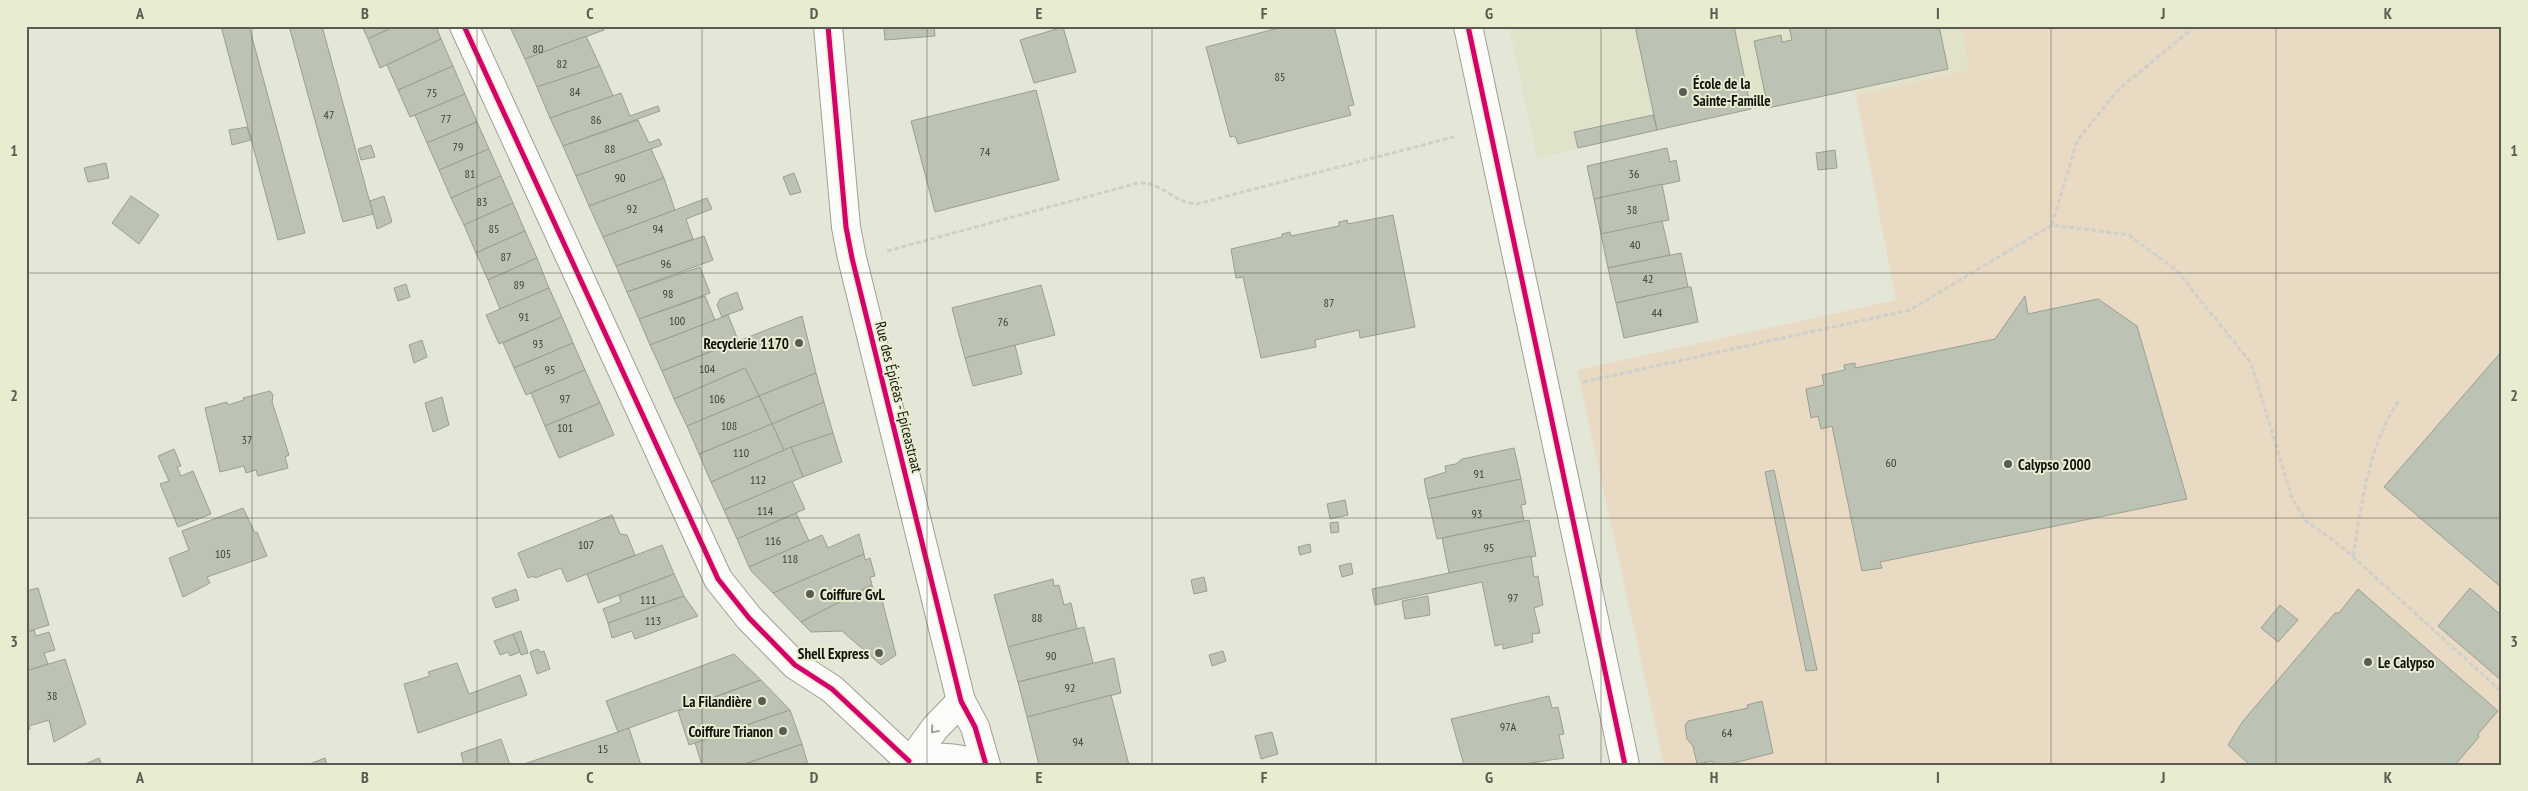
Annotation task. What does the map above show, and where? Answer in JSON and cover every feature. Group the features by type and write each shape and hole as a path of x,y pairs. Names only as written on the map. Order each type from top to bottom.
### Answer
{"street":[{"path":"464,26 718,579 748,618 795,665 832,689 909,763"},
{"name":"Rue des Épicéas - Epiceastraat","path":"828,26 846,227 852,258 961,701 975,727 986,765"},
{"path":"1468,26 1625,765"},
{"path":"909,763 936,728 961,701"},
{"path":"909,763 935,757 965,760 977,765"}],"path":[{"path":"2052,225 2077,141 2117,91 2195,26"},
{"path":"879,252 1138,183 1152,183 1172,197 1197,204 1457,136"},
{"path":"1583,382 1910,310 2052,225 2129,235 2176,270 2251,364 2292,498 2306,521 2352,556 2502,692"},
{"path":"2352,556 2365,486 2386,419 2400,399"}],"shaded area":[{"name":"École de la Sainte-Famille","path":"1509,26 1961,26 1969,70 1856,95 1855,90 1768,108 1751,109 1537,158"},
{"path":"1961,26 2502,26 2502,765 1664,765 1577,370 1896,300 1856,95 1969,70"}],"building":[{"path":"221,26 249,26 305,233 278,240"},
{"path":"289,26 322,26 373,214 343,222"},
{"path":"362,26 395,26 368,39"},
{"path":"395,26 436,26 441,39 380,68 368,39"},
{"path":"517,26 603,26 604,30 525,59 511,29"},
{"path":"884,26 934,26 935,36 885,40"},
{"path":"1286,26 1334,26 1354,105 1348,106 1351,115 1238,144 1235,136 1230,137 1206,47"},
{"path":"1635,26 1734,26 1751,109 1657,130"},
{"path":"1789,26 1939,26 1948,69 1768,108 1754,41 1781,35 1782,42 1792,40"},
{"path":"1063,27 1076,72 1034,83 1020,40"},
{"path":"586,36 600,66 537,87 525,59"},
{"path":"441,39 453,66 398,90 387,65"},
{"path":"453,66 465,94 410,117 398,90"},
{"path":"600,66 613,96 550,118 537,87"},
{"path":"1036,90 1059,180 935,212 911,121"},
{"path":"621,93 630,116 658,106 660,111 563,146 550,118"},
{"path":"465,94 477,122 427,143 415,115"},
{"path":"1653,115 1657,130 1578,148 1574,132"},
{"path":"638,120 649,143 659,139 662,145 576,176 563,146"},
{"path":"477,122 489,149 439,170 427,143"},
{"path":"247,127 251,140 232,145 229,130"},
{"path":"371,145 375,157 361,160 358,149"},
{"path":"1667,148 1670,162 1676,160 1680,181 1594,199 1587,166"},
{"path":"489,149 501,176 451,198 439,170"},
{"path":"651,149 664,178 589,206 576,176"},
{"path":"1835,150 1837,168 1818,170 1816,153"},
{"path":"106,163 109,178 88,182 84,168"},
{"path":"794,173 801,192 790,195 783,177"},
{"path":"501,176 513,203 464,225 451,198"},
{"path":"664,178 675,210 603,237 589,206"},
{"path":"1662,184 1669,220 1601,234 1594,199"},
{"path":"131,196 159,215 139,244 112,223"},
{"path":"384,196 392,222 377,229 370,201"},
{"path":"707,198 712,209 686,219 693,239 616,266 603,237"},
{"path":"513,203 525,231 476,253 464,225"},
{"path":"1393,215 1415,327 1360,338 1359,330 1315,340 1316,347 1261,358 1243,277 1236,278 1231,249 1282,237 1282,234 1290,232 1291,236 1339,226 1339,222 1347,220 1348,224"},
{"path":"1662,221 1670,255 1608,268 1601,234"},
{"path":"525,231 537,258 488,280 476,253"},
{"path":"704,236 713,260 627,292 616,266"},
{"path":"1681,253 1688,287 1616,303 1608,268"},
{"path":"537,258 549,288 500,309 488,280"},
{"path":"700,267 710,293 639,319 627,292"},
{"path":"406,284 410,297 398,301 394,288"},
{"path":"1041,285 1055,335 965,358 952,308"},
{"path":"1691,287 1698,322 1624,338 1616,303"},
{"path":"549,288 562,317 499,344 486,315"},
{"path":"737,292 743,309 722,317 717,305 720,299"},
{"path":"705,296 715,320 650,345 639,319"},
{"name":"Calypso 2000","path":"2025,296 2028,314 2098,299 2137,326 2187,499 1880,562 1882,568 1862,571 1832,426 1821,429 1818,416 1811,418 1806,389 1824,385 1822,375 1845,370 1844,365 1855,363 1855,368 1995,339"},
{"path":"728,315 738,340 662,371 650,345"},
{"path":"802,316 816,373 759,396 745,368 674,399 662,371"},
{"path":"562,317 573,343 514,368 503,343"},
{"path":"422,340 427,357 414,363 409,345"},
{"path":"573,343 585,370 526,395 514,368"},
{"path":"1015,345 1022,374 973,386 965,358"},
{"path":"2502,351 2502,588 2384,487"},
{"path":"745,368 759,396 687,426 674,399"},
{"path":"585,370 600,403 545,426 531,393"},
{"path":"816,373 824,402 772,424 759,396"},
{"path":"270,391 273,395 272,402 289,455 285,457 288,468 258,476 256,470 246,473 244,466 220,472 205,408 227,402 228,405 244,400 243,398"},
{"path":"759,396 772,424 699,454 687,426"},
{"path":"442,397 449,425 433,432 425,403"},
{"path":"824,402 833,433 784,450 772,424"},
{"path":"600,403 614,435 559,458 545,426"},
{"path":"772,424 784,450 711,482 699,454"},
{"path":"833,433 842,462 803,477 791,447"},
{"path":"791,447 803,477 724,510 711,482"},
{"path":"1514,448 1521,479 1428,499 1424,479 1446,472 1445,466 1456,464 1462,459"},
{"path":"174,449 181,466 177,467 181,476 193,471 211,514 178,527 160,484 169,481 158,456"},
{"path":"1774,470 1817,670 1806,671 1765,472"},
{"path":"1521,479 1526,504 1521,505 1524,521 1437,539 1428,499"},
{"path":"792,481 805,509 737,539 724,510"},
{"path":"1345,500 1348,515 1330,519 1327,504"},
{"path":"243,508 255,533 257,532 267,556 207,577 210,583 183,597 169,558 189,550 182,531"},
{"path":"796,513 809,541 749,567 737,539"},
{"path":"612,515 620,534 627,535 635,555 567,582 561,568 535,578 534,576 528,578 518,553"},
{"path":"1529,520 1536,556 1449,573 1442,538"},
{"path":"1338,522 1339,532 1331,533 1330,523"},
{"path":"859,534 864,554 773,593 749,567 822,535 828,548"},
{"path":"1310,544 1311,552 1300,555 1298,547"},
{"path":"662,545 674,574 598,603 587,574"},
{"path":"864,554 865,560 870,558 875,576 870,577 872,585 801,622 773,593"},
{"path":"1531,556 1534,577 1538,576 1543,605 1534,608 1540,633 1532,634 1533,642 1503,649 1503,644 1495,646 1482,582 1375,605 1372,589"},
{"path":"1351,563 1353,574 1342,577 1339,566"},
{"path":"674,574 684,596 608,623 603,609 621,602 619,595"},
{"path":"1204,577 1207,591 1194,594 1191,580"},
{"path":"1053,579 1054,586 1059,585 1064,605 1071,603 1077,629 1008,647 994,595"},
{"path":"872,585 874,593 880,592 896,655 881,665 842,631 811,632 801,622"},
{"path":"38,588 49,625 26,632 26,591"},
{"path":"2470,588 2502,616 2502,681 2438,626"},
{"path":"516,589 519,600 496,608 492,598"},
{"name":"Le Calypso","path":"2358,589 2498,711 2455,765 2250,765 2228,745 2243,721 2335,613 2339,613"},
{"path":"684,596 698,616 635,639 632,631 612,638 608,623"},
{"path":"1428,596 1430,615 1405,619 1402,601"},
{"path":"2280,605 2298,620 2278,642 2261,628"},
{"path":"1084,627 1093,663 1018,682 1008,647"},
{"path":"34,630 36,636 49,632 55,650 44,653 48,664 26,671 26,632"},
{"path":"521,631 528,653 521,655 513,634"},
{"path":"513,634 520,652 510,656 508,652 500,655 494,641"},
{"path":"538,649 541,652 544,651 550,669 537,674 530,652"},
{"path":"1223,651 1226,661 1212,666 1209,655"},
{"path":"734,654 761,680 618,732 606,701"},
{"path":"1114,658 1121,693 1027,717 1018,682"},
{"path":"65,659 86,724 54,742 49,720 29,726 30,729 26,730 26,671"},
{"path":"457,663 469,694 520,675 527,695 418,733 404,684 430,676 428,672"},
{"path":"761,680 790,710 689,745 678,711"},
{"path":"1111,695 1129,765 1039,765 1027,717"},
{"path":"1549,696 1552,708 1558,707 1564,734 1559,735 1564,758 1518,765 1464,765 1451,719"},
{"path":"1762,701 1773,753 1726,765 1712,765 1712,761 1697,764 1693,746 1687,739 1685,726 1688,721 1748,708 1747,705"},
{"path":"790,710 802,744 742,765 702,765 695,743"},
{"path":"629,728 641,765 521,765 618,732"},
{"path":"1272,732 1278,754 1261,759 1255,736"},
{"path":"501,739 510,765 464,765 461,753"},
{"path":"802,744 808,765 742,765"},
{"path":"99,758 102,765 83,765"},
{"path":"325,758 327,765 307,765"}],"cycle path":[{"path":"464,26 718,579 749,618 795,665 832,689 909,761"},
{"path":"828,26 846,227 852,258 961,701 975,727 986,765"},
{"path":"1468,26 1625,765"}],"place":[{"name":"École de la Sainte-Famille","path":"1683,92"},
{"name":"Recyclerie 1170","path":"799,343"},
{"name":"Calypso 2000","path":"2008,464"},
{"name":"Coiffure GvL","path":"810,594"},
{"name":"Shell Express","path":"879,653"},
{"name":"Le Calypso","path":"2368,662"},
{"name":"La Filandière","path":"762,701"},
{"name":"Coiffure Trianon","path":"783,731"}]}
